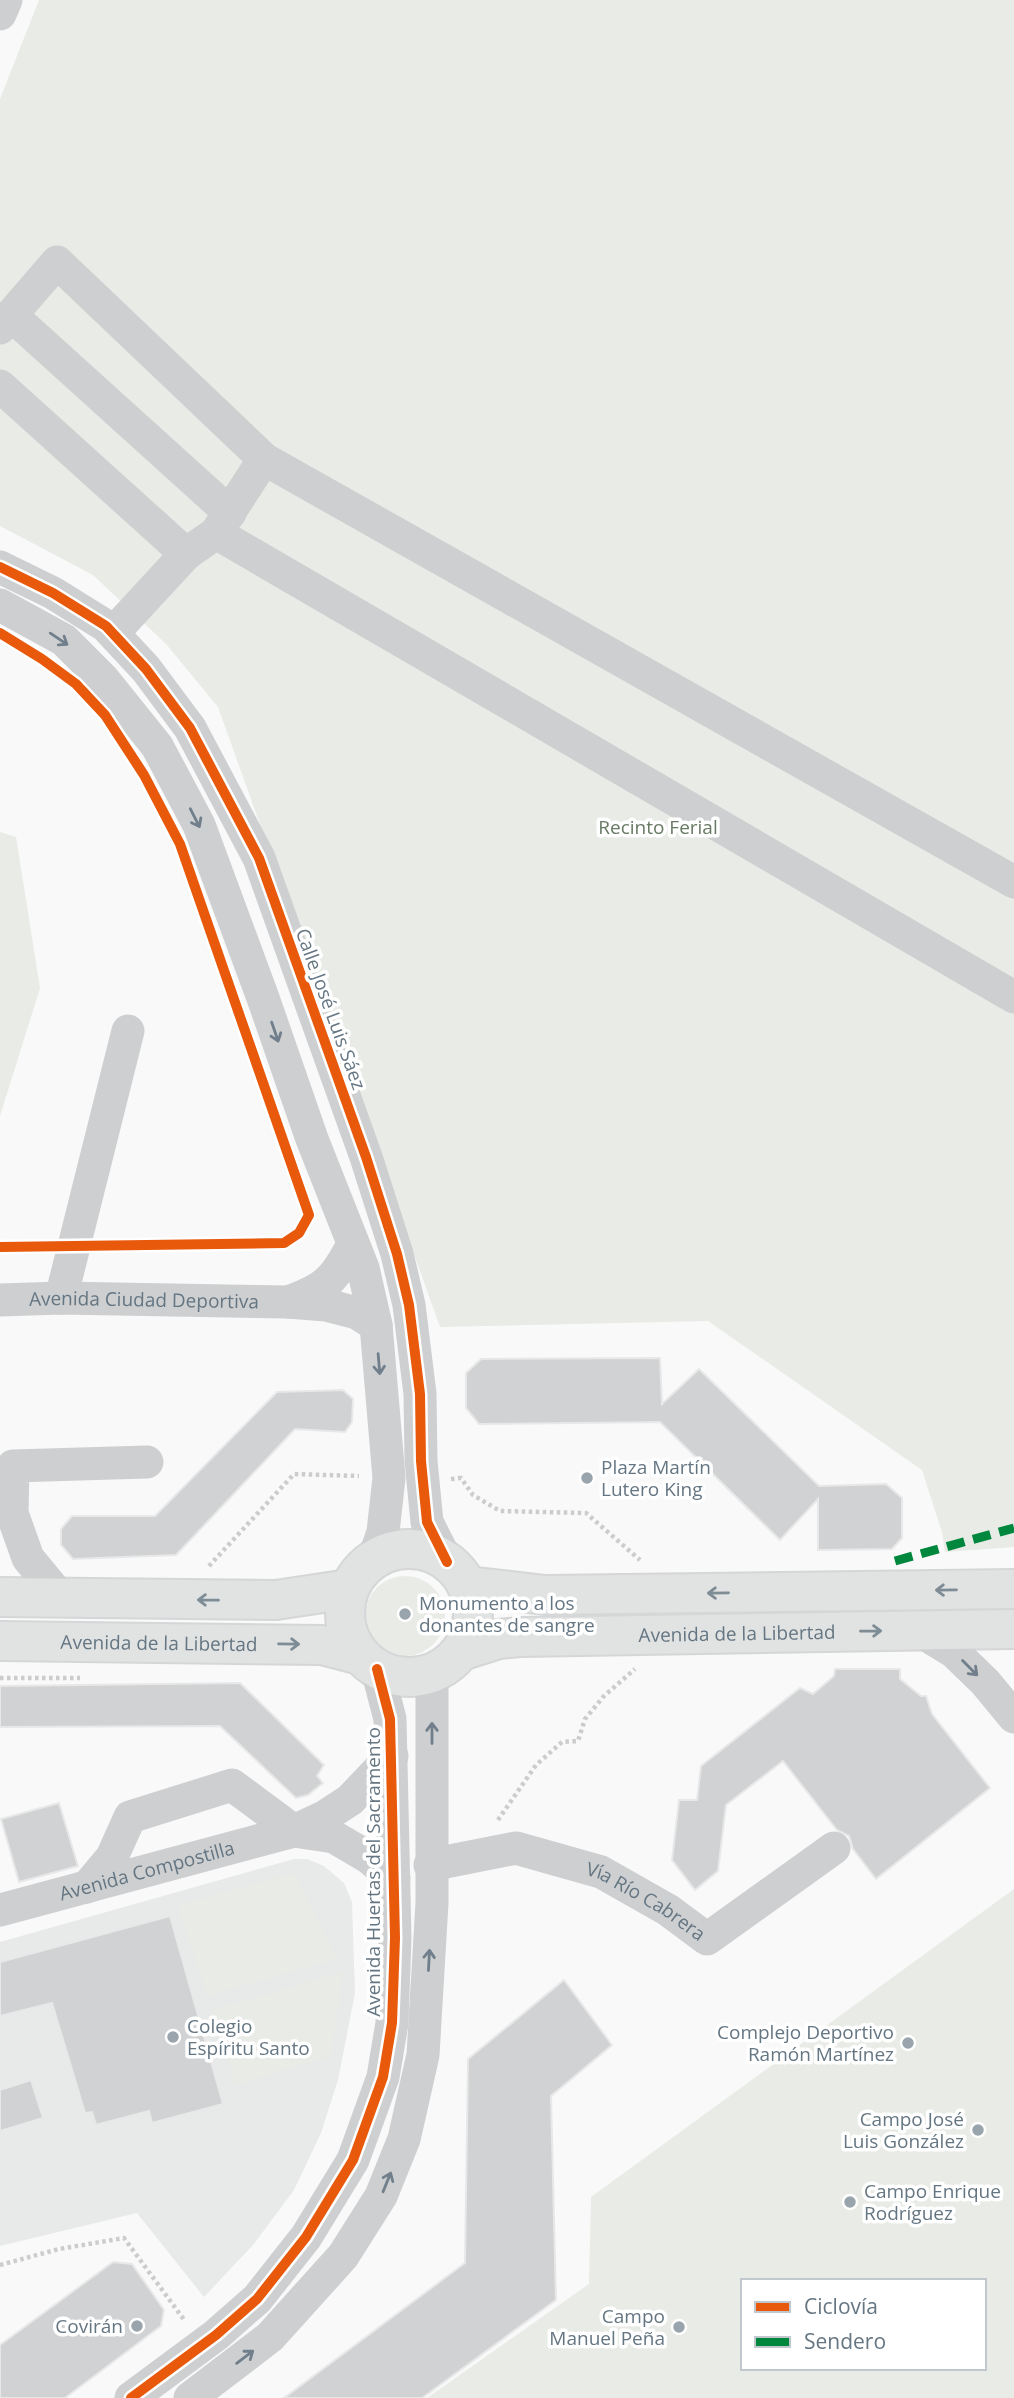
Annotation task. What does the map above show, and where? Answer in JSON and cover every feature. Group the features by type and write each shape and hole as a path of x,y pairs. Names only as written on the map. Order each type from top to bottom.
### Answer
{"main road":[{"path":"411,1549 430,1552 457,1574 472,1602 473,1619 469,1636 447,1662 404,1677 368,1662 348,1635 344,1612 349,1589 359,1572 374,1559 392,1551 411,1549"},
{"name":"Avenida de la Libertad","path":"457,1574 545,1595 1014,1589"},
{"path":"0,1597 276,1600 349,1589"},
{"name":"Avenida de la Libertad","path":"447,1662 499,1639 519,1637 1014,1629"},
{"name":"Avenida de la Libertad","path":"0,1641 322,1644 368,1662"}],"street":[{"path":"0,14 6,0"},
{"path":"1014,882 264,459 57,262 5,322 223,523 1014,997"},
{"path":"0,386 186,554"},
{"path":"113,633 186,554 223,523 264,459"},
{"name":"Calle José Luis Sáez","path":"0,567 52,593 106,626 146,670 190,728 259,858 366,1157 397,1254 409,1305 421,1394 423,1484 427,1522 457,1574"},
{"path":"0,605 64,640 104,680 157,746 199,825 312,1139 363,1268 376,1325 389,1478 383,1532 374,1559"},
{"path":"61,1298 128,1031"},
{"name":"Avenida Ciudad Deportiva","path":"288,1302 313,1294 338,1273 353,1244"},
{"name":"Avenida Ciudad Deportiva","path":"0,1300 61,1298 288,1302 326,1305 357,1313 376,1325"},
{"path":"61,1598 6,1527 13,1466 147,1462"},
{"path":"918,1630 954,1652 985,1682 1014,1717"},
{"name":"Avenida Huertas del Sacramento","path":"131,2398 216,2335 257,2299 306,2237 353,2160 383,2077 392,2023 395,1958 392,1756 390,1719 368,1662"},
{"path":"190,2398 270,2337 343,2256 381,2196 404,2139 423,2055 432,1903 430,1865 447,1662"},
{"name":"Avenida Compostilla","path":"0,1910 294,1831 324,1817 349,1800 392,1756"},
{"path":"88,1887 112,1857 130,1817 232,1785 294,1831"},
{"name":"Avenida Compostilla","path":"294,1831 334,1837 368,1857 394,1879"},
{"name":"Vía Río Cabrera","path":"430,1865 516,1848 601,1872 668,1910 708,1939 834,1848"}],"path":[{"path":"209,1566 293,1474 389,1478"},
{"path":"423,1484 461,1478 473,1495 500,1511 586,1513 640,1560"},
{"path":"495,1852 494,1825 536,1765 562,1742 578,1741 585,1719 604,1696 638,1665"},
{"path":"0,2265 58,2249 124,2238 185,2321"}],"shaded area":[{"name":"Colegio Espíritu Santo","path":"294,1859 307,1859 324,1866 344,1883 352,1902 355,1993 338,2080 321,2133 294,2190 253,2245 204,2297 137,2213 0,2246 0,1942"}],"green space":[{"name":"Recinto Ferial","path":"39,0 1014,0 1014,1547 945,1552 942,1532 922,1470 708,1321 440,1327 218,707 166,644 93,575 0,526 0,99"},
{"path":"0,832 16,837 40,988 0,1116"},
{"path":"405,1576 420,1579 433,1588 442,1601 445,1616 442,1631 433,1644 420,1653 405,1656 390,1653 377,1644 368,1631 365,1616 368,1601 377,1588 390,1579"},
{"path":"294,1873 337,1959 207,1996 178,1905"},
{"name":"Complejo Deportivo Ramón Martínez","path":"1014,1889 1014,2398 427,2398 589,2284 591,2197"},
{"path":"343,1972 331,2056 236,2085 212,2010"}],"building":[{"path":"660,1358 662,1404 699,1369 819,1486 886,1484 902,1498 902,1538 892,1549 818,1550 818,1499 780,1540 660,1422 479,1424 466,1408 466,1373 481,1359"},
{"path":"343,1390 353,1399 352,1422 345,1432 295,1429 176,1555 73,1559 61,1545 61,1529 72,1516 155,1516 277,1392"},
{"path":"835,1669 900,1669 900,1679 921,1696 926,1696 932,1714 990,1788 876,1879 853,1849 849,1836 837,1830 783,1761 726,1805 718,1871 695,1890 672,1860 679,1800 697,1800 701,1766 800,1688 813,1694 834,1676"},
{"path":"240,1683 324,1765 317,1776 323,1783 308,1795 296,1798 220,1726 0,1727 0,1686"},
{"path":"59,1803 78,1866 19,1882 1,1819"},
{"path":"170,1916 223,2104 152,2123 149,2111 96,2125 92,2112 85,2113 52,2003 0,2016 0,1962"},
{"path":"564,1980 612,2045 551,2096 556,2300 422,2398 284,2398 465,2263 468,2059"},
{"path":"31,2080 43,2118 0,2131 0,2090"},
{"path":"113,2262 132,2264 164,2310 161,2326 65,2398 0,2398 0,2345"}],"marked path":[{"path":"895,1561 1014,1528"}],"cycle path":[{"path":"0,567 53,593 106,626 146,669 190,728 259,858 366,1157 397,1254 409,1305 420,1394 421,1461 427,1522 447,1562"},
{"path":"0,633 76,684 105,715 144,775 180,844 309,1215 299,1233 284,1243 0,1247"},
{"path":"131,2398 216,2335 257,2299 306,2237 353,2160 383,2077 392,2023 395,1938 390,1719 377,1669"}],"place":[{"name":"Plaza Martín Lutero King","path":"587,1478"},
{"name":"Monumento a los donantes de sangre","path":"405,1614"},
{"name":"Colegio Espíritu Santo","path":"173,2037"},
{"name":"Complejo Deportivo Ramón Martínez","path":"908,2043"},
{"name":"Campo José Luis González","path":"978,2130"},
{"name":"Campo Enrique Rodríguez","path":"850,2202"},
{"name":"Covirán","path":"137,2326"},
{"name":"Campo Manuel Peña","path":"679,2327"}]}
